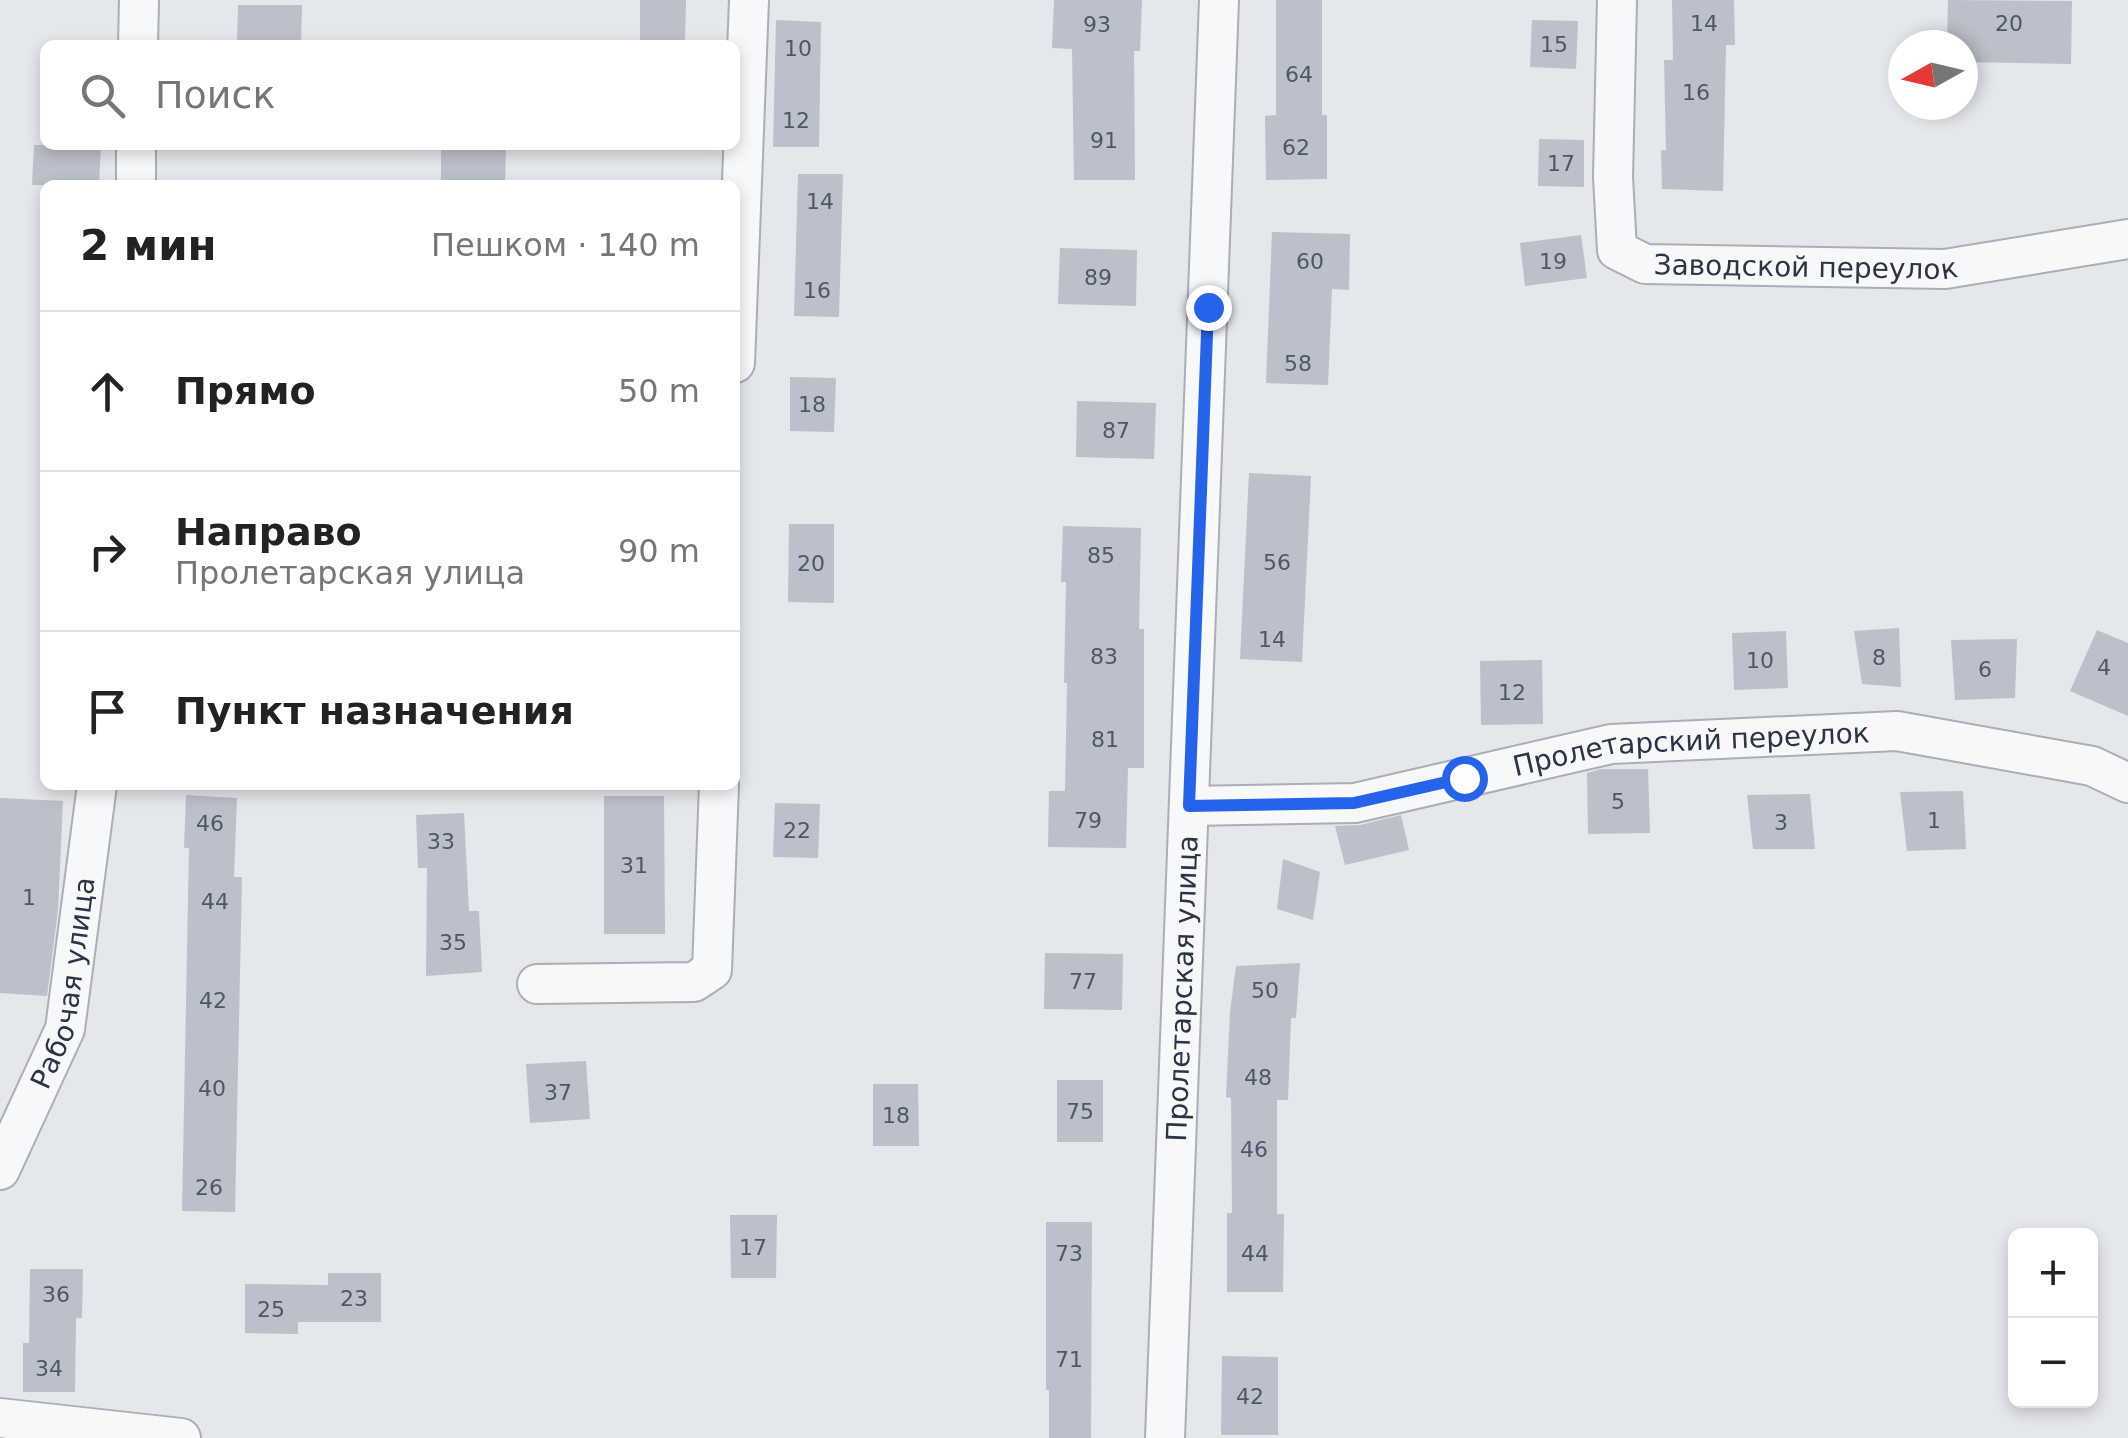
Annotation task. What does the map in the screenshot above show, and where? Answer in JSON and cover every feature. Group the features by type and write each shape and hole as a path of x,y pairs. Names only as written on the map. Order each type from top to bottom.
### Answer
{"street":[{"path":"138,40 139,0"},
{"path":"740,233 749,0"},
{"name":"Пролетарская улица","path":"1165,1438 1219,0"},
{"name":"Заводской переулок","path":"1617,0 1613,177 1617,250 1644,264 1944,268 2128,239"},
{"path":"136,150 136,180"},
{"name":"Пролетарский переулок","path":"1189,806 1354,803 1611,744 1897,731 2092,766 2128,783"},
{"name":"Рабочая улица","path":"0,1170 65,1029 97,790"},
{"path":"537,984 694,982 712,970 719,790"},
{"path":"0,1418 181,1438"}],"building":[{"path":"640,0 686,0 685,40 640,40"},
{"path":"1054,0 1142,0 1140,51 1134,51 1135,180 1074,180 1072,49 1052,48"},
{"path":"1276,0 1322,0 1322,115 1327,115 1327,179 1266,180 1265,116 1276,115"},
{"path":"1672,0 1734,0 1735,45 1726,45 1723,191 1662,189 1661,150 1666,150 1664,60 1673,60"},
{"path":"1948,0 2072,1 2071,64 1978,62 1978,30 1947,30"},
{"path":"238,5 302,5 301,40 237,40"},
{"path":"776,20 821,22 819,147 773,147"},
{"path":"1532,20 1578,21 1576,69 1530,67"},
{"path":"1539,139 1584,140 1584,187 1538,186"},
{"path":"34,145 40,145 40,150 101,150 99,180 40,180 40,185 32,185"},
{"path":"441,150 506,150 505,180 441,180"},
{"path":"798,174 843,174 839,317 794,316"},
{"path":"1272,232 1350,234 1349,290 1332,289 1328,385 1266,383"},
{"path":"1581,235 1587,278 1525,286 1520,243"},
{"path":"1060,248 1137,250 1136,306 1058,304"},
{"path":"790,377 836,378 834,432 790,431"},
{"path":"1077,401 1156,403 1154,459 1076,457"},
{"path":"1249,473 1311,476 1302,662 1240,659"},
{"path":"789,524 834,524 834,603 788,602"},
{"path":"1063,526 1141,528 1139,629 1144,629 1144,768 1128,768 1126,848 1048,847 1049,791 1065,791"},
{"path":"1899,628 1901,687 1862,684 1854,631"},
{"path":"2097,630 2128,643 2128,716 2070,691"},
{"path":"1786,631 1788,688 1734,690 1732,633"},
{"path":"2017,639 2015,698 1955,700 1951,640"},
{"path":"1542,660 1543,724 1481,725 1480,661"},
{"path":"1601,769 1648,769 1650,833 1588,834 1587,773"},
{"path":"1963,791 1966,849 1907,851 1900,792"},
{"path":"1810,794 1815,849 1753,849 1747,795"},
{"path":"186,795 237,798 234,877 242,877 235,1212 182,1211 189,848 184,848"},
{"path":"604,796 664,796 665,934 604,934"},
{"path":"0,798 63,801 58,910 47,996 0,993"},
{"path":"775,803 820,804 818,858 773,857"},
{"path":"464,813 469,911 479,911 482,972 426,976 427,868 418,868 416,815"},
{"path":"1401,815 1409,850 1345,865 1335,826 1360,825"},
{"path":"1283,859 1320,872 1313,920 1277,909"},
{"path":"1045,953 1123,954 1122,1010 1044,1009"},
{"path":"1300,963 1296,1018 1291,1018 1288,1100 1277,1100 1277,1214 1284,1214 1283,1292 1227,1292 1227,1213 1232,1213 1231,1098 1226,1097 1236,966"},
{"path":"586,1061 590,1119 530,1123 526,1064"},
{"path":"1057,1080 1103,1080 1103,1142 1057,1142"},
{"path":"873,1084 918,1084 919,1146 873,1146"},
{"path":"730,1215 777,1215 776,1278 731,1278"},
{"path":"1046,1222 1092,1222 1091,1438 1049,1438"},
{"path":"30,1269 83,1269 82,1318 76,1318 75,1392 23,1392 23,1343 29,1343"},
{"path":"328,1273 381,1273 381,1322 298,1322 298,1334 245,1333 245,1284 328,1285"},
{"path":"1222,1356 1278,1357 1278,1435 1221,1435"}],"route":[{"path":"1208,307 1189,806 1354,803 1464,778"}]}
